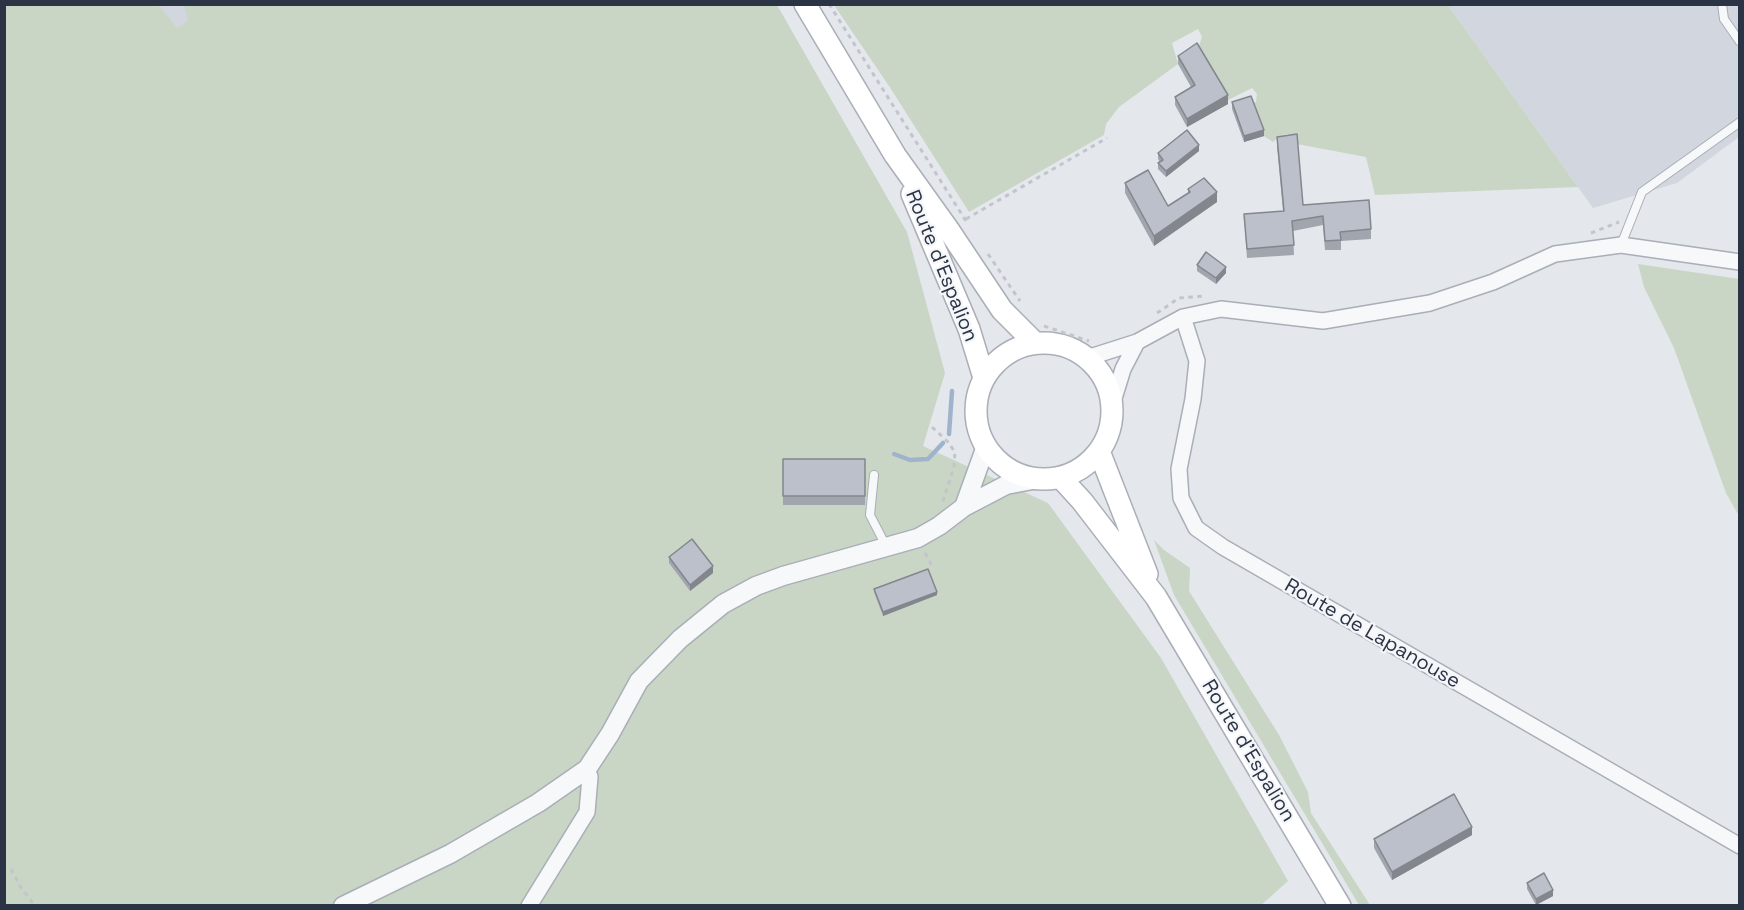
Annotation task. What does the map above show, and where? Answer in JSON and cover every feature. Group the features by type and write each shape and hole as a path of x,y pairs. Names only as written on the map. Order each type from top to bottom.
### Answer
{"main road":[{"name":"Route d'Espalion","path":"805,4 895,155 969,329 984,378"},
{"name":"Route d'Espalion","path":"895,155 957,224 1002,310 1040,334"},
{"path":"1040,334 1049,343 1076,350 1091,349 1112,405 1109,429 1099,451 1082,467 1060,477 1038,479 1014,472 993,457 977,424 976,401 984,378 996,363 1040,334"},
{"name":"Route d'Espalion","path":"1099,451 1156,597"},
{"name":"Route d'Espalion","path":"1060,477 1082,501 1156,597 1340,906"}],"street":[{"path":"1091,349 1137,342 1183,317 1221,309 1323,321 1430,303 1493,282 1555,254 1621,245 1740,262"},
{"name":"Route de Lapanouse","path":"1183,317 1197,361 1193,399 1179,469 1181,498 1196,528 1223,547 1740,846"},
{"path":"1112,405 1123,369 1137,342"},
{"path":"964,507 986,446"},
{"path":"343,906 450,854 538,803 586,769 610,734 639,681 680,639 723,604 756,586 783,576 918,538 964,507 1006,485 1038,479"},
{"path":"529,906 587,812 590,777 586,769"}],"lane":[{"path":"1722,4 1724,19 1740,42"},
{"path":"1621,245 1642,192 1740,122"},
{"path":"874,475 870,515 887,547"}],"path":[{"path":"829,4 957,224 971,229"},
{"path":"957,224 1107,138"},
{"path":"1583,235 1632,217"},
{"path":"984,247 1021,303"},
{"path":"1151,316 1179,298 1208,296"},
{"path":"1040,334 1084,340 1091,349"},
{"path":"932,427 955,452 954,467 942,497 939,526"},
{"path":"11,869 35,906"}],"shaded area":[{"path":"159,5 217,5 176,29"},
{"path":"1448,5 1739,5 1739,137 1677,183 1593,208"}],"green space":[{"path":"5,4 159,5 177,28 188,21 184,4 777,5 907,232 945,373 923,446 1048,503 1161,658 1288,881 1260,906 5,906"},
{"path":"834,5 1448,5 1578,187 1375,195 1366,157 1297,144 1296,137 1287,134 1278,137 1273,142 1264,136 1251,103 1256,102 1257,94 1252,88 1226,101 1197,52 1202,37 1198,29 1172,43 1178,64 1119,107 1106,124 1104,135 969,212 891,89"},
{"path":"1638,264 1739,279 1739,516 1726,493 1674,348 1644,287"},
{"path":"1154,540 1190,568 1189,591 1279,735 1308,792 1311,813 1370,905 1359,905 1174,595"}],"building":[{"path":"1197,43 1228,95 1187,119 1175,97 1195,85 1178,56"},
{"path":"1251,96 1264,130 1244,136 1232,102"},
{"path":"1187,130 1199,145 1166,171 1158,163 1163,160 1158,153"},
{"path":"1297,134 1303,205 1369,200 1371,229 1340,232 1341,240 1325,241 1323,216 1292,221 1294,245 1247,249 1244,214 1284,211 1277,137"},
{"path":"1148,170 1168,206 1190,192 1188,189 1204,178 1217,192 1154,236 1125,183"},
{"path":"1206,252 1226,267 1216,278 1197,265"},
{"path":"783,459 865,459 865,496 783,496"},
{"path":"692,539 713,566 690,585 669,557"},
{"path":"928,569 937,592 883,612 874,589"},
{"path":"1454,794 1472,827 1392,872 1374,839"},
{"path":"1544,873 1553,890 1536,899 1527,883"}],"waterway":[{"path":"949,434 952,391"},
{"path":"894,454 910,460 928,459 943,443"}]}
